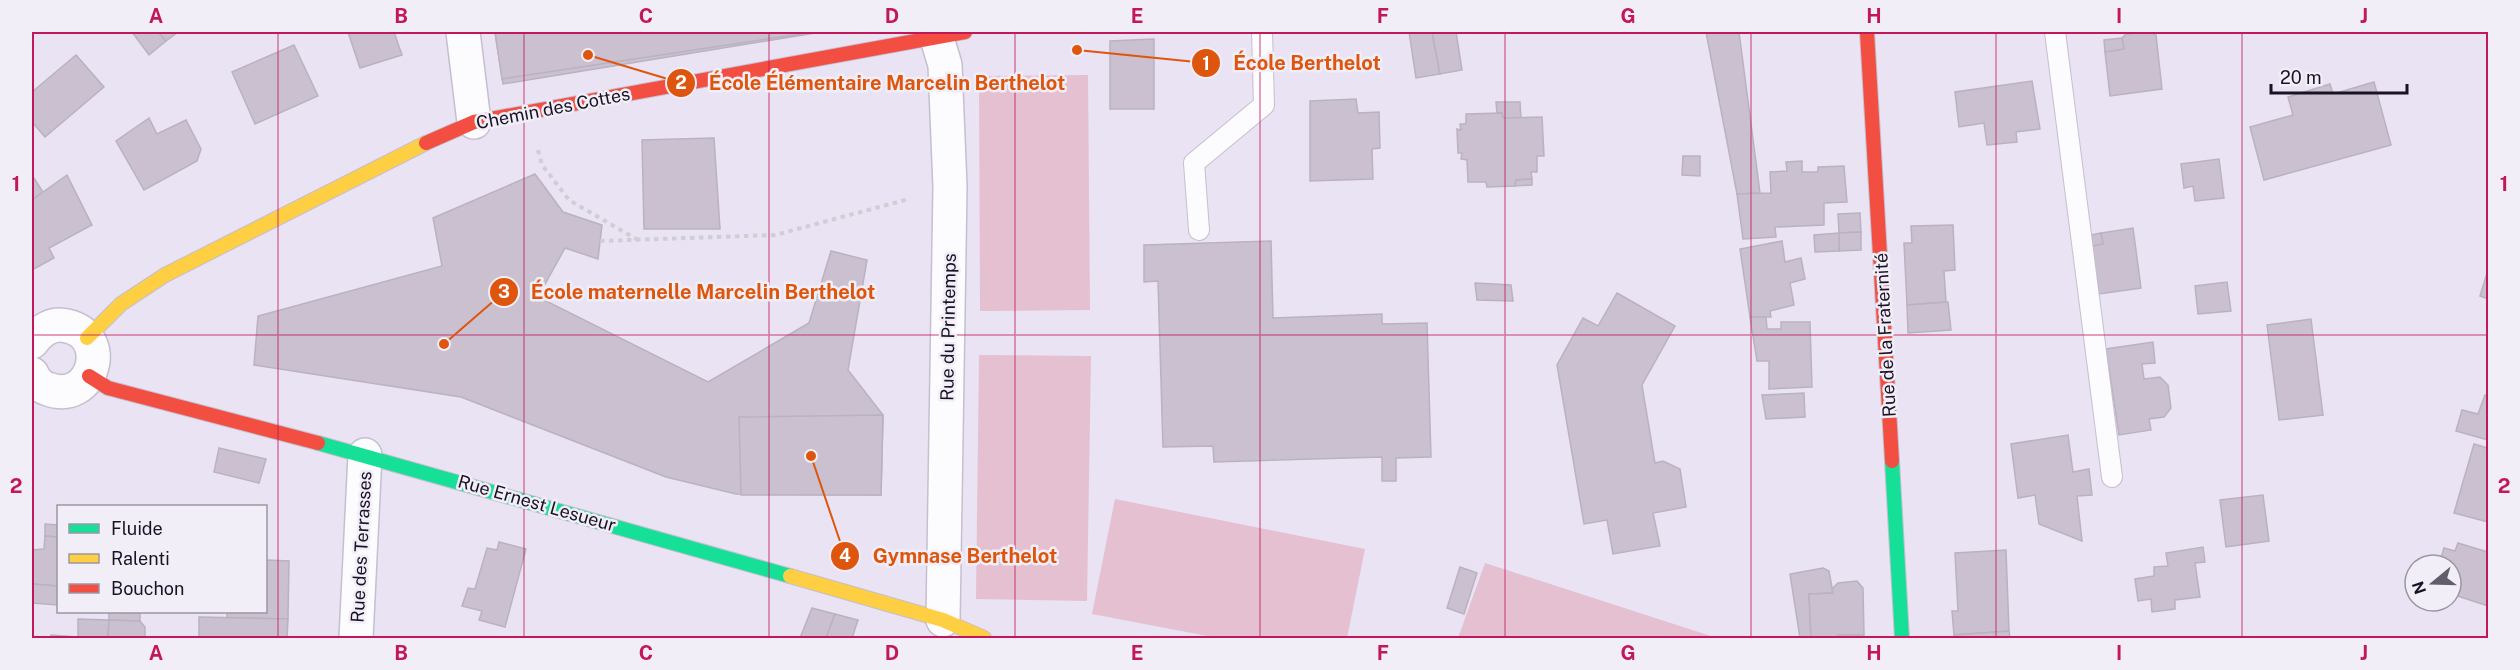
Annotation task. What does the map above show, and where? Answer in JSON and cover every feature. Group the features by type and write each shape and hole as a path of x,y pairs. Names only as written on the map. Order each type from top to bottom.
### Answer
{"street":[{"path":"463,32 474,122"},
{"name":"Rue de la Fraternité","path":"1867,32 1902,639"},
{"name":"Chemin des Cottes","path":"87,338 119,303 184,266 415,146 474,122 945,33"},
{"name":"Rue du Printemps","path":"943,620 950,188 945,33"},
{"path":"32,374 44,388 56,392 75,389 89,376 93,357 87,338 77,329 64,325 34,331"},
{"name":"Rue Ernest Lesueur","path":"89,376 108,388 132,395 364,455 943,620 984,639"},
{"name":"Rue des Terrasses","path":"357,639 364,455"}],"lane":[{"path":"1199,230 1194,163 1263,105 1262,32"},
{"path":"2055,32 2112,477"}],"path":[{"path":"529,110 542,165 569,200 638,240"},
{"path":"600,242 775,235 950,188"},
{"path":"586,219 591,212"}],"shaded area":[{"path":"1088,75 1090,310 980,311 979,76"},
{"path":"979,355 1091,356 1087,601 976,599"},
{"path":"1115,499 1365,549 1347,638 1218,638 1092,614"},
{"path":"1485,563 1717,638 1458,638"}],"building":[{"path":"132,32 158,32 166,41 149,55"},
{"path":"158,32 178,32 166,41"},
{"path":"348,32 394,32 402,55 360,68"},
{"path":"495,32 821,32 503,84"},
{"path":"495,32 814,32 502,79"},
{"path":"1409,32 1432,32 1440,74 1416,78"},
{"path":"1432,32 1456,32 1462,70 1440,74"},
{"path":"1706,32 1739,32 1760,193 1737,194"},
{"path":"2149,32 2156,35 2162,89 2110,96 2105,52 2124,49 2122,38 2126,34"},
{"path":"2122,38 2124,49 2105,52 2104,40"},
{"path":"1154,39 1154,109 1110,109 1110,41"},
{"path":"294,45 318,96 255,124 232,72"},
{"path":"76,55 104,87 45,137 32,122 32,92"},
{"path":"2032,81 2040,129 2016,132 2017,142 1987,145 1984,123 1959,127 1955,92"},
{"path":"2374,82 2391,145 2264,180 2250,127 2293,115 2288,97 2330,84 2333,94"},
{"path":"1356,99 1358,113 1379,112 1380,148 1372,149 1373,179 1310,181 1310,101"},
{"path":"1496,102 1520,102 1521,118 1503,118 1502,113 1497,113"},
{"path":"1502,113 1503,118 1542,117 1544,156 1537,156 1537,172 1531,172 1532,179 1516,180 1515,186 1487,187 1486,182 1468,182 1467,160 1461,159 1462,153 1458,153 1457,129 1461,130 1460,124 1466,124 1466,114"},
{"path":"149,118 157,134 186,120 201,149 197,161 144,190 116,141"},
{"path":"714,138 720,229 644,229 642,140"},
{"path":"1683,156 1700,156 1700,176 1682,175"},
{"path":"2219,159 2224,198 2195,201 2193,186 2184,188 2181,164"},
{"path":"1802,161 1802,172 1818,172 1818,167 1844,166 1847,202 1824,203 1824,225 1775,227 1776,237 1743,239 1737,194 1771,193 1770,172 1787,171 1786,162"},
{"path":"535,174 563,212 602,225 598,259 565,248 538,297 708,382 809,323 831,251 867,260 848,370 883,415 881,495 736,494 666,477 461,397 254,365 258,316 442,266 433,218"},
{"path":"32,175 43,192 32,200"},
{"path":"67,175 92,225 49,248 54,258 32,270 32,200"},
{"path":"1532,179 1532,185 1515,186 1516,180"},
{"path":"1860,213 1861,232 1839,233 1838,214"},
{"path":"1953,225 1955,270 1944,271 1946,302 1907,305 1904,243 1912,243 1911,226"},
{"path":"2133,228 2141,288 2099,294 2092,246 2103,244 2101,233"},
{"path":"1861,232 1861,250 1839,251 1839,233"},
{"path":"1839,233 1839,251 1815,252 1814,235"},
{"path":"2101,233 2103,244 2092,246 2091,235"},
{"path":"1271,241 1273,318 1382,314 1382,324 1427,323 1431,457 1396,458 1396,481 1382,481 1382,457 1214,462 1213,446 1163,447 1158,281 1144,282 1144,245"},
{"path":"1782,241 1785,262 1801,258 1805,279 1790,283 1794,305 1770,311 1771,317 1750,317 1740,249"},
{"path":"2488,270 2488,299 2480,296"},
{"path":"2227,282 2231,311 2198,314 2195,286"},
{"path":"1475,283 1511,285 1513,301 1477,300"},
{"path":"1617,293 1675,326 1642,385 1655,463 1663,461 1680,469 1686,507 1653,513 1660,546 1613,554 1607,520 1584,524 1557,365 1583,318 1598,326"},
{"path":"1948,302 1951,330 1908,333 1907,305"},
{"path":"1750,317 1766,317 1767,329 1781,329 1781,322 1810,322 1812,387 1769,389 1769,361 1757,361"},
{"path":"2311,319 2323,415 2279,420 2267,325"},
{"path":"2153,342 2155,363 2142,364 2144,379 2160,377 2168,385 2171,408 2164,417 2149,419 2151,430 2119,435 2106,349"},
{"path":"1804,393 1805,417 1766,419 1762,395"},
{"path":"2485,395 2488,396 2488,440 2456,431 2462,410 2478,414"},
{"path":"883,415 881,495 741,495 739,417"},
{"path":"2068,435 2073,472 2089,469 2092,495 2077,496 2082,541 2039,524 2035,495 2018,498 2011,444"},
{"path":"2474,444 2488,448 2488,522 2454,513"},
{"path":"219,448 266,459 259,483 214,472"},
{"path":"2263,495 2269,541 2226,547 2220,500"},
{"path":"45,524 57,525 57,537 45,536"},
{"path":"45,536 57,537 57,586 32,584 32,550 44,549"},
{"path":"499,542 526,549 505,627 479,620 482,611 462,606 468,588 475,589 487,548 497,550"},
{"path":"2458,543 2488,552 2488,606 2463,598 2463,553 2443,553 2444,548 2455,551"},
{"path":"2203,547 2205,562 2195,563 2200,597 2175,600 2175,609 2152,612 2151,599 2138,601 2135,579 2154,576 2154,567 2168,566 2166,553"},
{"path":"2006,550 2009,631 1954,635 1952,611 1958,611 1955,553"},
{"path":"267,560 289,561 288,619 227,618 227,613 267,613"},
{"path":"1460,567 1477,573 1464,614 1447,608"},
{"path":"1823,568 1829,571 1833,593 1809,594 1811,638 1800,638 1790,574"},
{"path":"1857,581 1863,588 1864,635 1811,638 1809,594 1833,593 1832,589 1838,583"},
{"path":"32,584 57,586 57,605 32,603"},
{"path":"812,608 835,614 826,638 800,638"},
{"path":"109,613 140,613 140,621 109,620"},
{"path":"835,614 858,620 852,638 826,638"},
{"path":"199,617 288,619 287,638 199,638"},
{"path":"78,619 109,620 108,638 50,638 51,635 78,637"},
{"path":"109,620 140,621 145,627 145,638 108,638"},
{"path":"2009,631 2010,638 1954,638 1954,635"},
{"path":"1838,635 1864,635 1864,637 1881,638 1837,638"}],"traffic: fast":[{"path":"318,443 790,576"},
{"path":"1892,461 1902,638"}],"traffic: slow":[{"path":"87,338 121,304 165,275 426,143"},
{"path":"790,576 943,620 984,638"}],"traffic: jam":[{"path":"426,143 474,122 965,32"},
{"path":"1867,32 1892,461"},
{"path":"89,376 108,388 318,443"}],"place":[{"name":"École Berthelot","path":"1077,50"},
{"name":"École Élémentaire Marcelin Berthelot","path":"588,55"},
{"name":"École maternelle Marcelin Berthelot","path":"444,344"},
{"name":"Gymnase Berthelot","path":"811,456"}]}
